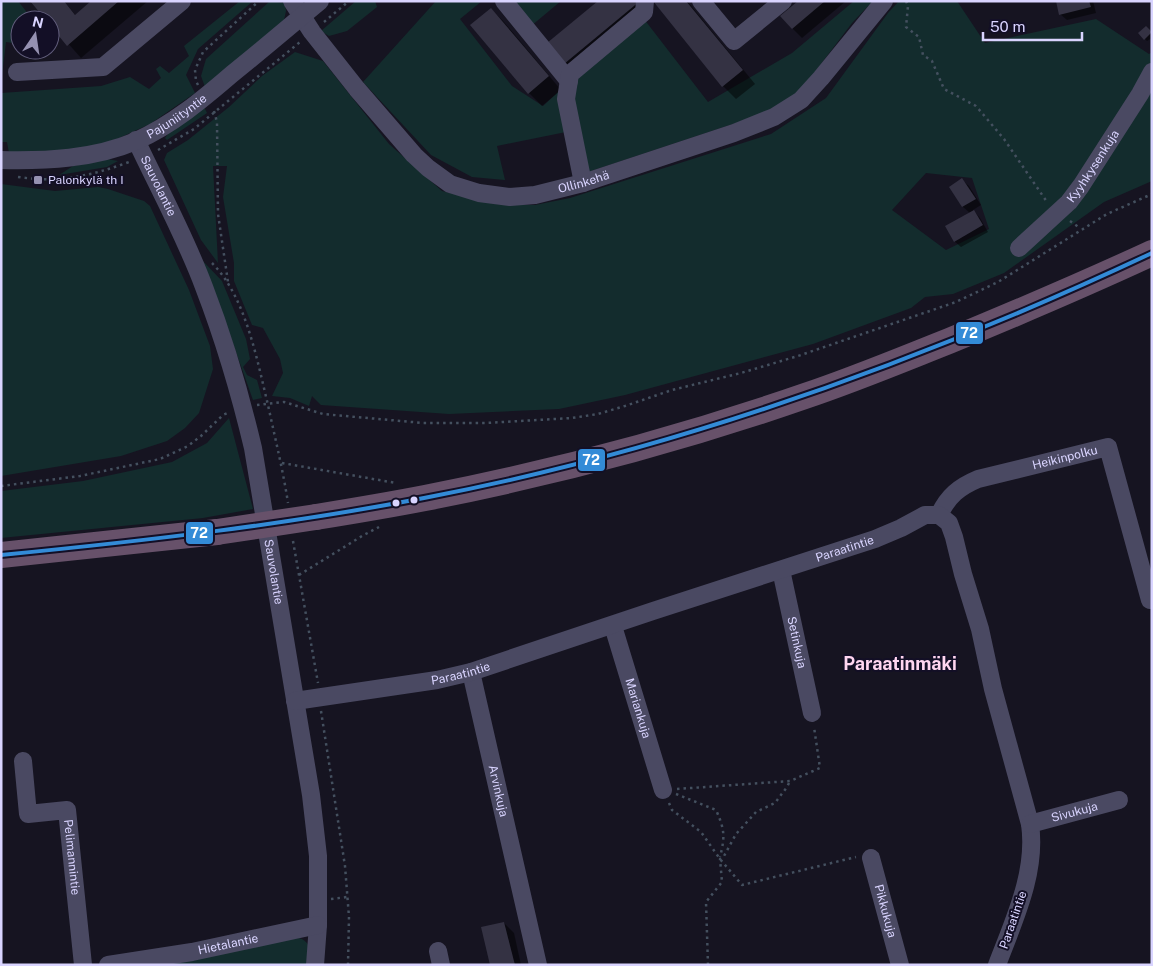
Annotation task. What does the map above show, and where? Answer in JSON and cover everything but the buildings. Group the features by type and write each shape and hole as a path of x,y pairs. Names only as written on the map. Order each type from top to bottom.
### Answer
{"highway":[{"path":"1,555 217,532 316,517 425,498 509,480 605,456 716,425 805,396 917,354 1018,313 1152,253"}],"street":[{"path":"17,72 103,67 182,1"},
{"name":"Ollinkehä","path":"292,1 357,89 401,142 428,168 450,184 479,193 510,197 535,195 583,182 734,133 759,124 787,110 801,100 821,78 884,1"},
{"name":"Pajuniityntie","path":"1,160 43,160 72,157 121,146 136,140 183,114 209,104 320,1"},
{"path":"504,1 569,81"},
{"path":"583,182 566,99 570,74 644,12 645,1"},
{"path":"701,1 734,41 783,1"},
{"name":"Kyyhkysenkuja","path":"1019,248 1058,213 1081,186 1152,72"},
{"name":"Sauvolantie","path":"136,140 189,250 203,285 219,328 254,448 311,796 318,856 318,925 315,965"},
{"name":"Heikinpolku","path":"939,515 944,504 952,494 967,484 1108,447 1150,600"},
{"name":"Paraatintie","path":"295,701 437,680 471,672 875,539 925,515 939,515 949,523 954,537 962,574 980,629 993,689 1030,824 1032,839 1029,872 998,965"},
{"name":"Setinkuja","path":"781,570 812,713"},
{"name":"Mariankuja","path":"613,626 663,790"},
{"name":"Arvinkuja","path":"471,672 538,965"},
{"name":"Pelimannintie","path":"23,761 28,814 67,810 83,965"},
{"name":"Sivukuja","path":"1030,824 1119,800"},
{"name":"Pikkukuja","path":"871,858 900,965"},
{"name":"Hietalantie","path":"108,965 192,952 318,925"}],"path":[{"path":"228,282 218,214 217,122 195,76 200,56 259,1"},
{"path":"906,1 908,6 906,27 919,37 923,55 932,61 944,89 976,106 1004,139 1042,196 1058,213 1081,228"},
{"path":"1,486 80,476 160,459 188,446 223,415 267,403 284,402 323,414 423,423 511,422 572,418 598,414 672,390 741,373 798,356 956,302 998,282 1081,228 1115,209 1152,194"},
{"path":"282,463 403,484"},
{"path":"299,575 362,536 382,526"},
{"path":"663,790 790,781 820,768 812,713"},
{"path":"720,859 756,812 774,803 790,781"},
{"path":"663,790 672,810 701,832 742,886 848,858 867,855 871,858"},
{"path":"663,790 716,810 723,827 725,840 720,859 722,882 706,902 708,965"}],"green space":[{"path":"1,1 18,1 25,10 10,10 10,43 6,42 1,84"},
{"path":"240,1 253,1 198,49 186,75 195,93 150,124 108,143 60,152 9,153 7,142 1,142 1,93 101,86 130,77 149,89 161,78 156,69 160,66 169,73 189,56 184,46"},
{"path":"270,1 285,3 284,20 205,87 201,76 206,59"},
{"path":"356,1 375,1 377,7 347,31 329,36 321,31"},
{"path":"436,1 482,1 460,19 512,86 543,106 559,91 566,132 497,146 505,180 472,177 431,155 363,82"},
{"path":"511,1 561,1 531,26"},
{"path":"854,1 873,1 852,23 802,89 775,110 588,172 571,93 575,75 644,19 708,102 792,53"},
{"path":"899,1 957,1 985,43 1096,19 1149,54 1152,52 1152,181 1104,202 1004,273 953,294 925,297 911,308 813,344 625,395 559,409 449,414 321,405 312,396 309,406 290,398 272,396 283,373 280,359 263,328 252,325 234,281 234,263 223,197 227,166 213,166 218,263 201,240 164,160 167,153 188,140 229,107 262,76 295,52 323,61 389,144 442,191 495,204 535,205 570,198 771,134 826,98 888,13","holes":["926,173 972,178 989,229 946,250 892,210"]},
{"path":"204,107 207,113 167,140 165,138 171,130"},
{"path":"107,159 118,161 107,167 59,175 73,166"},
{"path":"1,184 55,191 98,187 144,201 150,206 189,290 210,346 213,369 199,413 185,428 167,441 121,456 1,476"},
{"path":"200,258 222,281 246,339 250,359 243,367 247,375 257,380 262,398 253,400 216,296"},
{"path":"229,418 253,509 203,518 1,538 1,491 83,481 172,462 207,443"},
{"path":"299,938 308,945 311,965 146,965"}],"transit line":[{"name":"72","path":"1,555 160,538 371,508 518,478 611,455 704,428 886,366 976,331 1152,253"}],"place":[{"name":"Palonkylä th I","path":"38,180"}],"district":[{"name":"Paraatinmäki","path":"900,664"}]}
